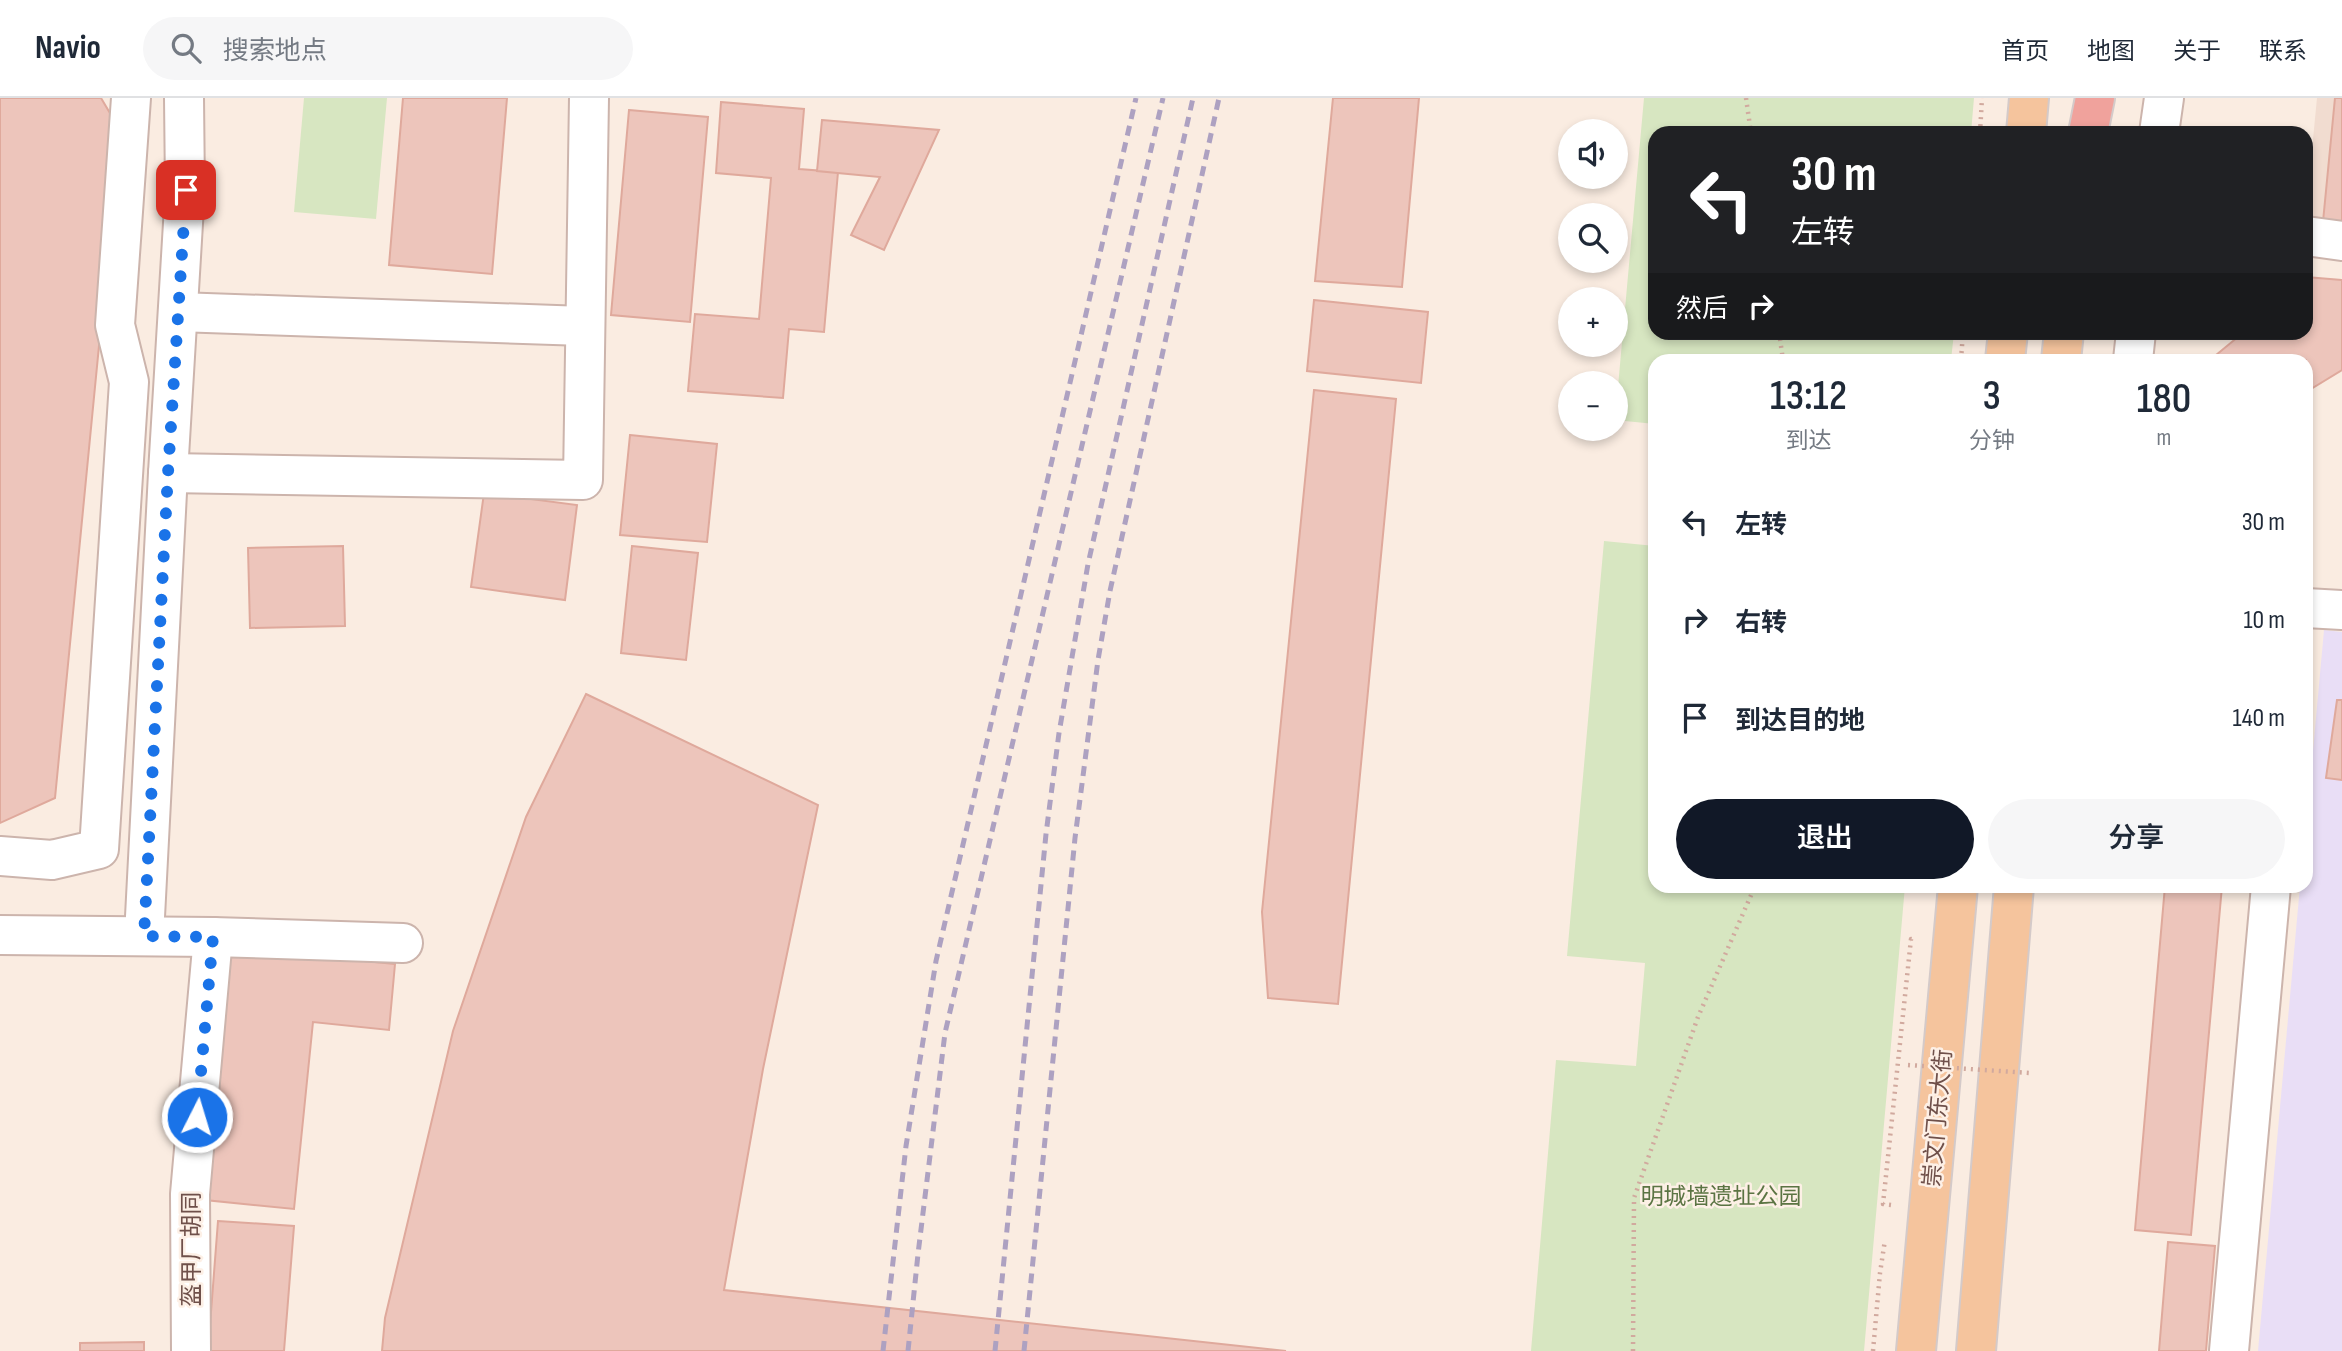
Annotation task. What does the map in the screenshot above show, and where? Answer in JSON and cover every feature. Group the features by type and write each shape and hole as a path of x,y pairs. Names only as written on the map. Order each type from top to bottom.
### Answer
{"highway":[{"path":"2088,126 2095,98"}],"main road":[{"path":"2027,126 2029,98"},
{"path":"2086,126 2088,98"},
{"name":"崇文门东大街","path":"1916,1351 1957,893"},
{"path":"1976,1351 2013,893"}],"street":[{"path":"0,856 52,860 99,849 129,395 129,382 115,325 131,98"},
{"path":"144,936 186,190 184,98"},
{"path":"168,473 583,480 589,98"},
{"path":"2161,126 2164,98"},
{"path":"2313,237 2342,241"},
{"path":"178,312 584,326"},
{"path":"2313,608 2342,610"},
{"path":"2229,1351 2270,893"},
{"path":"0,935 213,937 403,943"},
{"name":"盔甲厂胡同","path":"191,1351 190,1194 213,937"}],"path":[{"path":"1746,98 1750,126"},
{"path":"1980,126 1982,98"},
{"path":"1633,1351 1634,1198 1698,1017 1752,893"},
{"path":"1889,1219 1892,1205 1883,1204 1912,939 1920,940"},
{"path":"1908,1065 2030,1073"},
{"path":"1872,1351 1887,1232"}],"shaded area":[{"path":"2317,98 2342,98 2342,255 2313,253 2313,139"},
{"path":"2324,630 2342,632 2342,1351 2258,1351 2299,893 2313,893 2313,751"}],"green space":[{"path":"304,98 387,98 376,219 294,212"},
{"path":"1644,98 1974,98 1972,126 1648,126 1648,340 1953,340 1952,354 1648,354 1648,423 1628,421 1628,371 1619,371 1621,357 1628,357 1627,287"},
{"name":"明城墙遗址公园","path":"1604,541 1648,545 1648,893 1904,893 1864,1351 1531,1351 1556,1060 1636,1066 1645,963 1567,956"}],"building":[{"path":"0,98 101,98 120,130 55,798 0,823"},
{"path":"403,98 507,98 492,274 389,265"},
{"path":"1333,98 1419,98 1402,287 1315,281"},
{"path":"2335,98 2342,98 2342,233 2322,232"},
{"path":"721,102 804,109 799,169 838,172 824,332 789,329 783,398 688,391 695,314 759,319 771,178 716,173"},
{"path":"629,110 708,117 690,322 611,315"},
{"path":"822,120 939,130 884,250 851,235 880,177 817,171"},
{"path":"2313,278 2342,280 2342,370 2313,388 2313,354 2217,354 2234,340 2313,340"},
{"path":"1314,300 1428,312 1421,383 1307,371"},
{"path":"1314,390 1396,399 1338,1004 1268,998 1262,912"},
{"path":"630,435 717,444 707,542 620,535"},
{"path":"484,493 577,505 565,600 471,587"},
{"path":"343,546 345,626 250,628 248,548"},
{"path":"632,546 698,553 686,660 621,653"},
{"path":"586,694 818,805 763,1069 724,1290 1286,1351 382,1351 385,1318 453,1031 526,817"},
{"path":"2337,700 2342,700 2342,780 2326,778"},
{"path":"2164,893 2221,893 2191,1235 2135,1230"},
{"path":"231,948 395,964 389,1030 313,1022 294,1209 205,1200"},
{"path":"218,1221 294,1226 284,1351 208,1351"},
{"path":"2168,1242 2215,1246 2206,1351 2159,1351"},
{"path":"144,1342 144,1351 80,1351 80,1343"}],"railway":[{"path":"883,1351 906,1146 936,961 1136,98"},
{"path":"908,1351 945,1033 1163,98"},
{"path":"995,1351 1046,834 1059,733 1088,564 1193,98"},
{"path":"1024,1351 1075,838 1098,660 1110,591 1219,98"}],"route":[{"path":"186,190 144,936 213,937 197,1117"}]}
